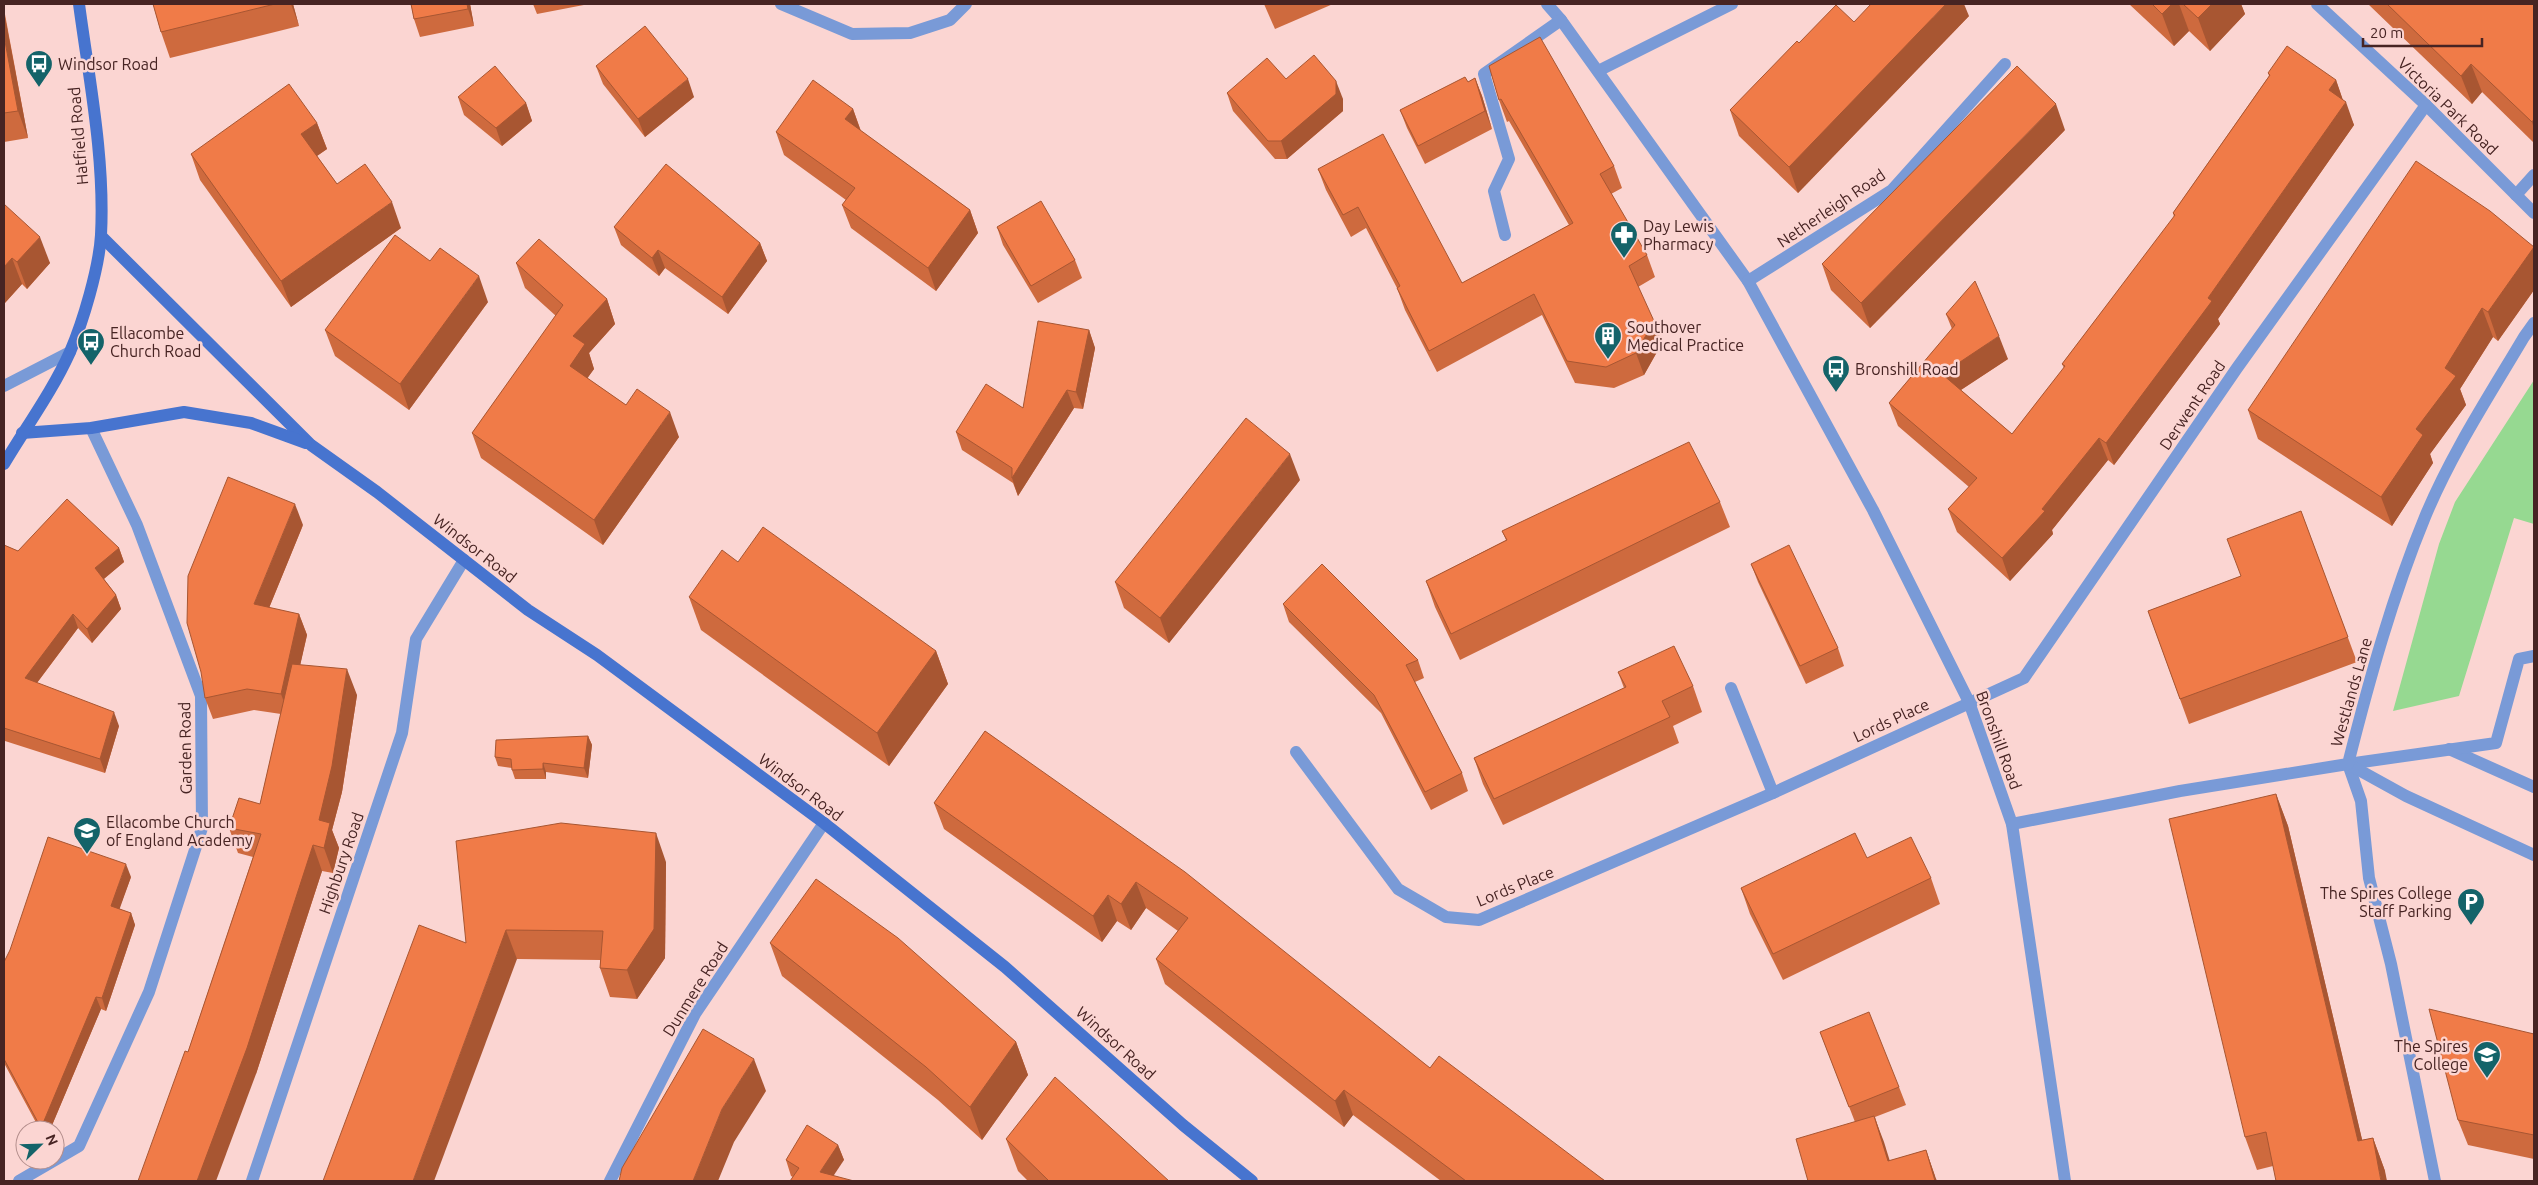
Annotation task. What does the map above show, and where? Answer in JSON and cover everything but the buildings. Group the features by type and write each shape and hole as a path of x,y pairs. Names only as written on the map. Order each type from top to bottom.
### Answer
{"street":[{"name":"Hatfield Road","path":"4,464 22,432 54,384 70,352 89,298 101,236 99,166 79,4"},
{"path":"781,4 852,34 910,33 950,20 966,4"},
{"name":"Bronshill Road","path":"1547,4 1562,20 1748,282 1873,510 1969,702 2012,824 2065,1181"},
{"path":"1598,71 1732,4"},
{"name":"Victoria Park Road","path":"2317,4 2426,105 2534,213"},
{"path":"1505,235 1494,191 1509,159 1484,74 1562,20"},
{"name":"Netherleigh Road","path":"1748,282 1892,190 2005,64"},
{"name":"Derwent Road","path":"1969,702 2024,678 2237,368 2426,105"},
{"path":"2516,195 2534,175"},
{"name":"Windsor Road","path":"101,236 311,445 377,492 528,610 597,655 824,823 1005,967 1183,1125 1252,1181"},
{"name":"Westlands Lane","path":"2012,824 2180,791 2348,764 2373,666 2425,518 2454,457 2534,323"},
{"path":"4,386 70,352"},
{"name":"Windsor Road","path":"22,432 91,428 184,412 251,423 311,445"},
{"name":"Garden Road","path":"19,1181 79,1146 149,992 202,828 201,696 137,524 91,428"},
{"name":"Highbury Road","path":"252,1181 402,733 416,639 464,560"},
{"path":"2348,764 2496,743 2519,659 2534,656"},
{"path":"1731,688 1773,793"},
{"name":"Lords Place","path":"1296,752 1398,889 1446,917 1479,920 1773,793 1969,702"},
{"path":"2449,749 2534,787"},
{"path":"2348,764 2406,796 2534,855"},
{"path":"2348,764 2361,801 2369,878 2391,964 2435,1181"},
{"name":"Dunmere Road","path":"610,1181 695,1014 824,823"}],"green space":[{"path":"2534,380 2534,524 2514,518 2459,696 2393,711 2439,544 2455,502"}],"place":[{"name":"Windsor Road","path":"39,88"},
{"name":"Day Lewis Pharmacy","path":"1624,259"},
{"name":"Southover Medical Practice","path":"1608,360"},
{"name":"Ellacombe Church Road","path":"91,366"},
{"name":"Bronshill Road","path":"1836,393"},
{"name":"Ellacombe Church of England Academy","path":"87,855"},
{"name":"The Spires College Staff Parking","path":"2471,926"},
{"name":"The Spires College","path":"2487,1079"}]}
